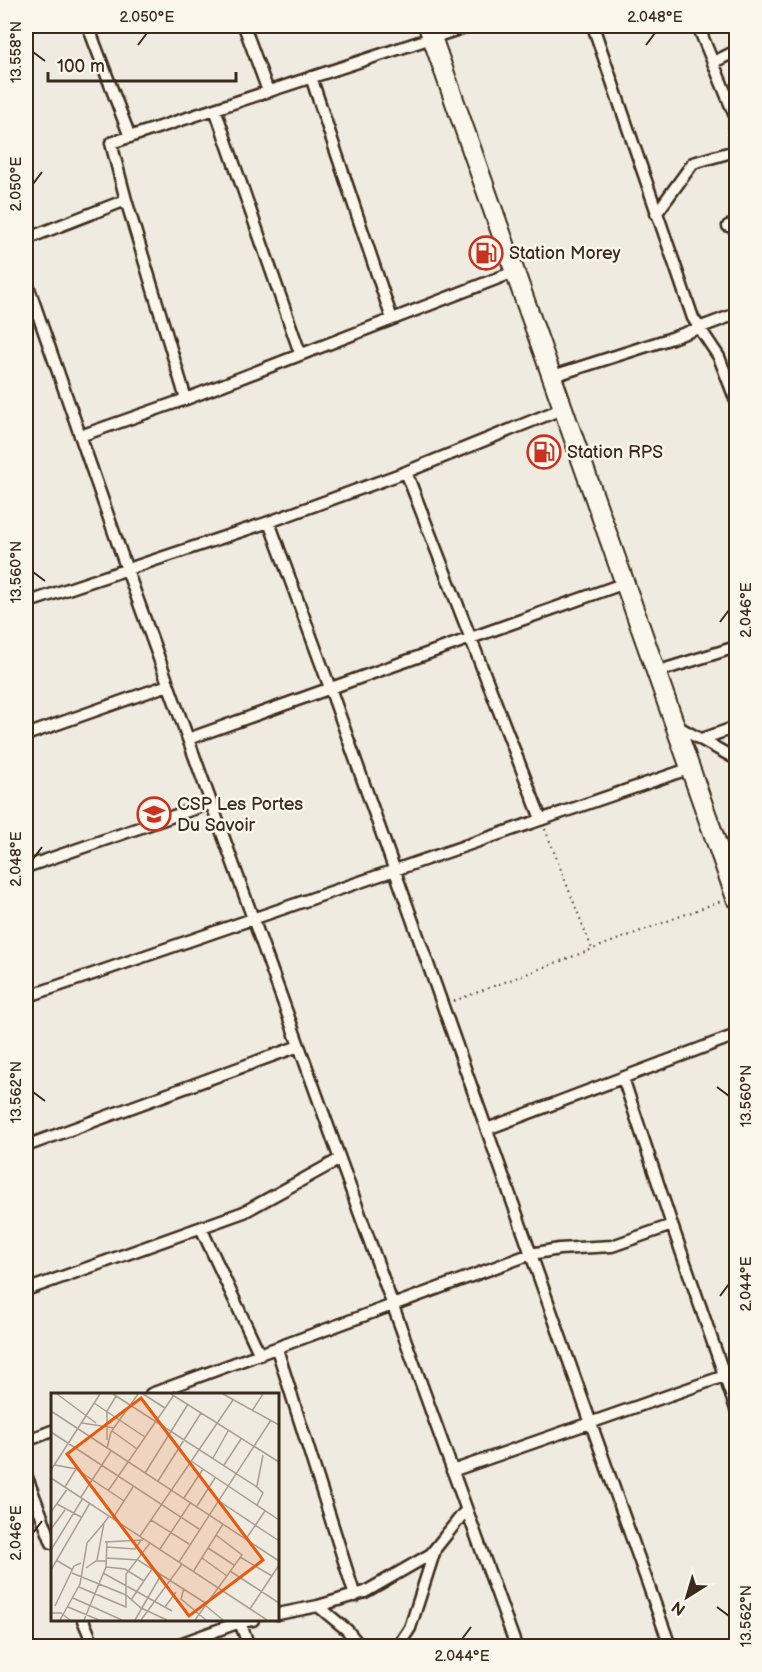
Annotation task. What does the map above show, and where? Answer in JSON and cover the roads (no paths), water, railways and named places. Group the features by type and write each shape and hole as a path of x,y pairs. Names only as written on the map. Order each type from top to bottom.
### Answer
{"main road":[{"path":"430,31 514,272 554,376 736,897"}],"street":[{"path":"88,26 130,137"},
{"path":"244,26 268,91"},
{"path":"186,399 111,143 311,77 430,31 468,26"},
{"path":"593,26 693,318 719,357 736,401"},
{"path":"656,214 693,163 735,152 735,117 698,26"},
{"path":"714,62 736,51"},
{"path":"311,77 392,319"},
{"path":"215,109 300,353"},
{"path":"26,239 126,200"},
{"path":"80,436 186,399 514,272"},
{"path":"26,280 168,685 516,1647"},
{"path":"554,376 699,329 736,314"},
{"path":"26,603 269,522 406,472 564,408"},
{"path":"406,472 541,819"},
{"path":"269,522 670,1647"},
{"path":"188,739 625,583"},
{"path":"656,672 736,647"},
{"path":"26,735 168,685"},
{"path":"675,725 736,759"},
{"path":"702,739 736,727"},
{"path":"26,997 691,768"},
{"path":"26,867 211,803"},
{"path":"487,1129 736,1035"},
{"path":"26,1146 299,1046"},
{"path":"623,1078 736,1409"},
{"path":"26,1290 258,1206 339,1159"},
{"path":"158,1393 531,1254 612,1246 672,1225"},
{"path":"201,1228 260,1355"},
{"path":"277,1349 355,1596"},
{"path":"452,1471 736,1372"},
{"path":"26,1441 51,1431"},
{"path":"26,1476 51,1540"},
{"path":"279,1614 365,1592 435,1550 466,1510"},
{"path":"398,1647 410,1628 435,1550"},
{"path":"318,1605 347,1630 360,1647"},
{"path":"83,1621 94,1647"},
{"path":"174,1647 239,1621 249,1647"}],"place":[{"name":"Station Morey","path":"486,253"},
{"name":"Station RPS","path":"544,452"},
{"name":"CSP Les Portes Du Savoir","path":"154,814"}]}
